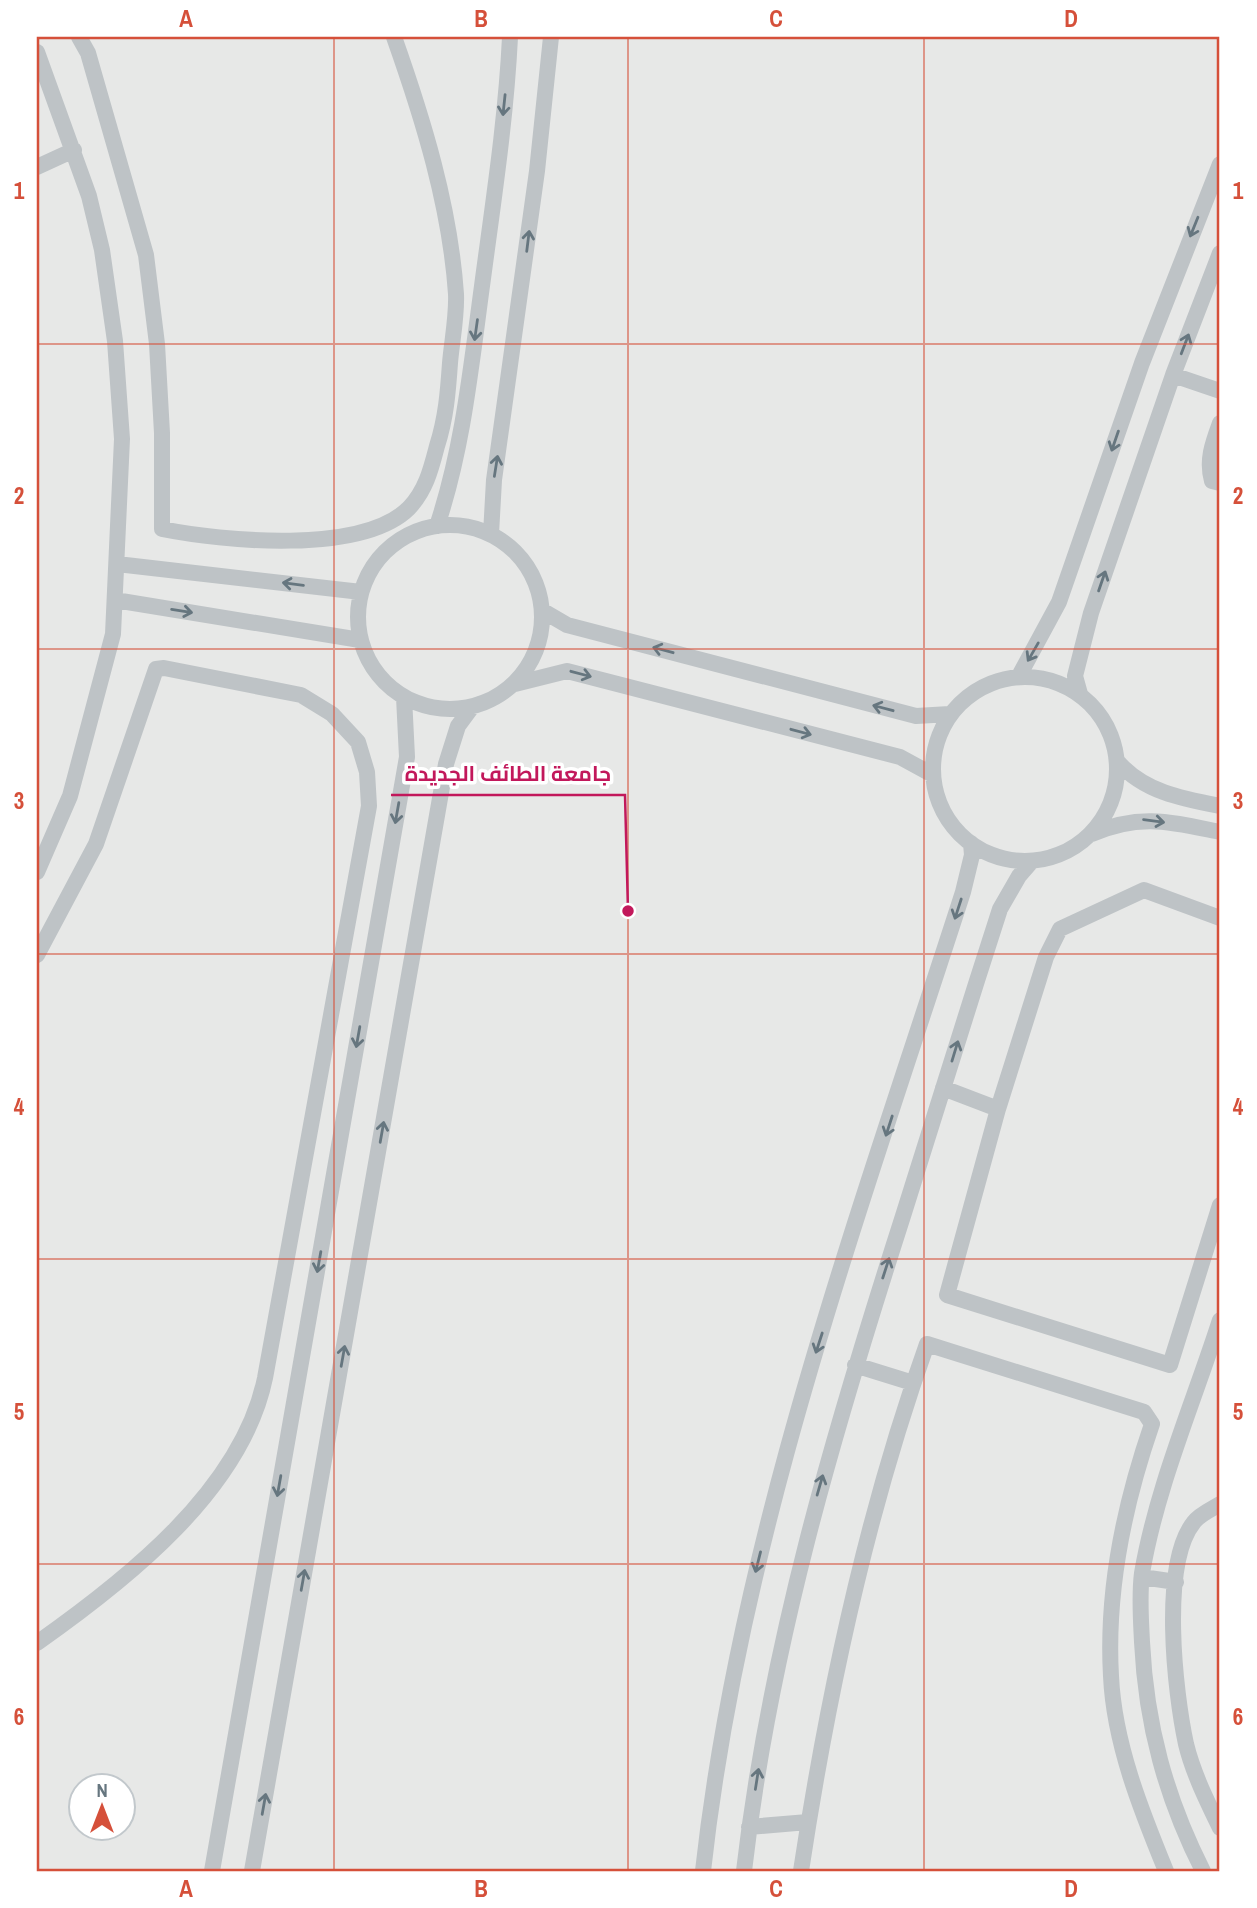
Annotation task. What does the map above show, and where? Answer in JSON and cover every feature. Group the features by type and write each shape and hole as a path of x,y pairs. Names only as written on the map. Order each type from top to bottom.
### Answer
{"lane":[{"path":"79,37 88,53 146,255 157,344 164,454 162,529 197,536 251,539 337,539 377,526 408,510 425,488 446,418 456,296 442,194 394,37"},
{"path":"437,526 454,476 470,377 497,167 510,37"},
{"path":"491,534 494,480 537,172 551,37"},
{"path":"37,51 74,150 99,240 115,341 121,439 113,634 71,796 37,872"},
{"path":"37,167 74,150"},
{"path":"1019,676 1059,602 1142,363 1220,164"},
{"path":"1080,694 1075,676 1078,658 1173,375 1220,253"},
{"path":"1173,375 1220,391"},
{"path":"1220,423 1210,449 1209,470 1212,481 1220,483"},
{"path":"460,525 491,534 511,548 527,566 540,595 543,611 540,643 534,658 514,684 502,694 472,707 440,709 404,697 383,681 373,669 360,640 358,615 361,592 367,577 386,551 412,533 437,526 460,525"},
{"path":"117,564 361,592"},
{"path":"115,600 360,640"},
{"path":"543,611 567,625 916,716 950,714"},
{"path":"37,955 96,844 156,669 164,668 300,695 332,714 358,742 367,772 369,806 265,1378 250,1428 221,1474 178,1526 95,1602 37,1643"},
{"path":"514,684 567,671 900,757 933,775"},
{"path":"1090,835 1109,809 1115,794 1118,762 1111,731 1093,705 1080,694 1051,680 1019,676 988,684 967,697 950,714 936,743 933,775 940,806 953,826 971,843 1000,857 1032,861 1063,853 1090,835 1118,822 1144,820 1220,832"},
{"path":"212,1871 407,757 404,697"},
{"path":"252,1871 446,764 458,726 472,707"},
{"path":"1118,762 1129,775 1146,786 1186,800 1220,806"},
{"path":"703,1871 731,1688 751,1587 816,1353 963,892 972,855 971,843"},
{"path":"744,1871 749,1827 791,1596 855,1365 1000,908 1019,876 1032,861"},
{"path":"1220,918 1143,890 1060,929 1046,957 998,1109 947,1295 1170,1364 1220,1205"},
{"path":"943,1088 998,1109"},
{"path":"1203,1871 1180,1826 1163,1780 1145,1698 1142,1577 1166,1475 1215,1351 1220,1320"},
{"path":"801,1871 808,1822 857,1580 913,1383 927,1344 1144,1412 1152,1424 1130,1489 1112,1592 1111,1678 1126,1760 1166,1871"},
{"path":"855,1365 913,1383"},
{"path":"1220,1504 1195,1520 1186,1535 1176,1582 1172,1630 1186,1745 1204,1796 1220,1828"},
{"path":"1142,1577 1176,1582"},
{"path":"749,1827 808,1822"}],"shaded area":[{"path":"37,37 1220,37 1220,1871 37,1871"}],"place":[{"name":"جامعة الطائف الجديدة","path":"628,911"}]}
